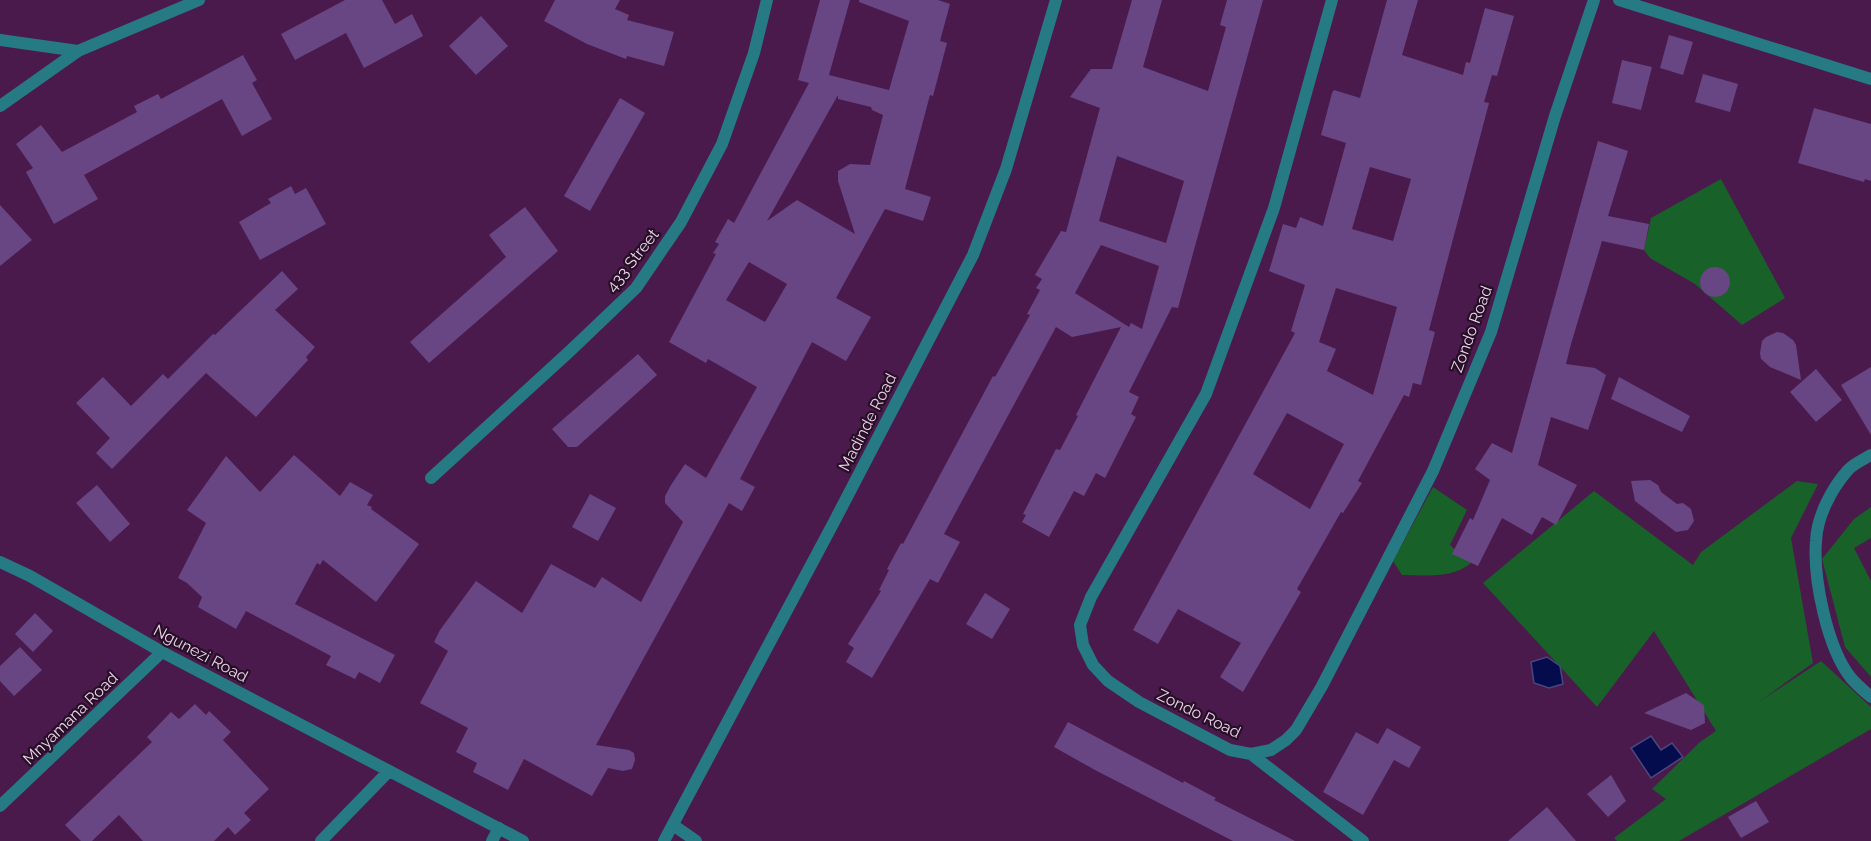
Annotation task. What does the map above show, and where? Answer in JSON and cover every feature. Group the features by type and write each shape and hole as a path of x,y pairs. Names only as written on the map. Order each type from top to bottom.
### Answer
{"street":[{"path":"0,106 78,51 199,0"},
{"name":"433 Street","path":"431,478 636,288 681,222 722,144 754,53 767,0"},
{"name":"Madinde Road","path":"664,841 973,255 1006,169 1056,0"},
{"name":"Zondo Road","path":"1332,0 1274,208 1206,394 1091,597 1080,625 1083,645 1093,665 1108,681 1139,702 1230,750 1251,754 1271,750 1296,730 1322,686 1433,471 1491,332 1555,116 1594,0"},
{"path":"1619,0 1871,79"},
{"path":"0,40 78,51"},
{"path":"1871,455 1849,469 1826,504 1816,540 1819,585 1825,621 1836,652 1850,677 1871,697"},
{"name":"Ngunezi Road","path":"0,562 30,576 162,652 523,841"},
{"name":"Mnyamana Road","path":"0,806 162,652"},
{"path":"1251,754 1363,841"},
{"path":"321,841 389,771"},
{"path":"673,825 696,841"},
{"path":"492,841 499,828"}],"green space":[{"path":"1721,179 1785,298 1742,325 1695,284 1650,258 1644,250 1651,218"},
{"path":"1797,481 1818,484 1791,538 1813,663 1760,701 1821,661 1871,707 1871,729 1679,841 1617,841 1614,838 1666,799 1652,789 1700,742 1716,731 1654,631 1597,707 1483,583 1594,491 1693,565 1701,552"},
{"path":"1433,487 1467,510 1450,545 1471,563 1456,572 1447,574 1402,575 1393,561"},
{"path":"1871,507 1871,538 1854,548 1871,581 1871,677 1845,647 1822,559 1854,519"}],"shaded area":[{"path":"1547,657 1560,666 1563,684 1549,688 1534,683 1531,662"},
{"path":"1651,736 1661,750 1672,743 1683,757 1651,778 1631,748"}],"building":[{"path":"345,0 382,0 395,24 412,14 423,36 364,68 346,33 295,60 281,34"},
{"path":"555,0 620,0 615,9 629,15 627,20 674,32 664,66 627,56 626,59 587,44 544,21"},
{"path":"820,0 850,0 829,75 889,90 909,21 859,2 859,0 938,0 950,4 940,41 947,43 933,96 930,95 905,189 931,197 923,221 885,209 836,298 871,317 846,361 812,342 740,479 755,487 742,511 729,503 596,745 629,750 634,753 635,760 632,769 623,771 608,768 592,796 524,759 508,790 473,772 477,763 456,752 468,728 420,703 448,651 434,642 440,630 476,581 522,613 551,564 595,588 602,577 641,602 683,522 665,503 665,496 685,464 706,478 757,387 708,359 706,363 669,342 716,254 713,253 719,244 715,242 728,219 734,223 809,83 798,80","holes":["838,95 838,99 871,107 872,110 883,115 870,165 850,164 838,171 838,181 855,234 797,200 767,221","749,262 787,284 765,322 726,300"]},
{"path":"1132,0 1162,0 1143,67 1208,91 1226,27 1220,25 1227,0 1263,0 1178,308 1172,307 1129,392 1139,397 1131,414 1136,417 1105,478 1096,473 1084,496 1074,491 1049,537 1022,522 1026,515 1023,514 1056,449 1060,450 1121,327 1072,337 1056,327 944,534 960,542 938,583 930,579 872,678 846,662 854,648 848,644 881,591 879,590 889,570 887,569 901,543 903,544 993,376 995,377 1030,315 1027,314 1040,290 1036,288 1042,279 1035,275 1061,231 1066,232 1100,108 1070,97 1091,69 1112,69","holes":["1117,156 1184,181 1166,243 1099,221","1101,245 1159,266 1142,329 1131,323 1129,327 1075,293"]},
{"path":"1387,0 1418,0 1402,55 1463,75 1466,62 1470,63 1485,8 1514,16 1497,76 1492,75 1484,102 1489,103 1429,330 1435,332 1421,385 1413,383 1409,397 1404,395 1358,481 1362,483 1343,513 1341,512 1297,589 1301,592 1243,692 1220,677 1241,643 1178,609 1158,644 1133,630 1295,333 1291,331 1305,285 1269,271 1283,224 1296,228 1300,217 1323,226 1346,143 1321,135 1332,93 1334,90 1360,98","holes":["1370,167 1411,179 1393,241 1352,229","1336,288 1397,307 1373,395 1327,371 1336,349 1319,342","1287,413 1344,444 1310,509 1253,474"]},
{"path":"481,16 508,46 476,75 449,46"},
{"path":"1669,35 1693,42 1683,75 1660,68"},
{"path":"243,55 257,80 252,83 272,119 242,136 222,99 84,175 98,199 54,224 26,172 33,168 16,144 41,125 62,152 137,112 134,106 158,94 161,99"},
{"path":"1622,60 1652,67 1641,110 1612,103"},
{"path":"1703,74 1738,84 1730,112 1695,102"},
{"path":"620,98 645,113 590,211 564,196"},
{"path":"1814,108 1871,124 1871,181 1865,179 1864,182 1798,163"},
{"path":"1598,141 1628,151 1608,216 1649,224 1644,250 1602,241 1566,364 1595,368 1606,375 1588,430 1551,417 1538,465 1577,485 1556,525 1542,517 1532,535 1502,518 1478,566 1452,554 1470,518 1473,520 1490,480 1475,469 1492,443 1512,453"},
{"path":"291,186 295,194 306,188 326,224 260,260 239,222 271,203 268,199"},
{"path":"0,205 32,240 0,266"},
{"path":"525,207 558,251 429,363 410,342 506,257 489,235"},
{"path":"1715,267 1721,268 1729,276 1729,288 1721,296 1715,297 1709,296 1701,288 1700,282 1701,276 1709,268"},
{"path":"282,271 298,289 275,310 315,347 306,357 308,360 256,417 206,373 112,469 96,453 110,438 76,403 103,377 131,406 163,374 168,379"},
{"path":"1777,332 1783,333 1796,345 1801,380 1770,367 1761,359 1762,341"},
{"path":"638,354 657,375 577,447 568,447 552,429"},
{"path":"1871,367 1871,435 1841,385"},
{"path":"1816,369 1842,400 1816,422 1790,392"},
{"path":"1619,377 1690,416 1682,432 1611,399"},
{"path":"294,455 340,496 350,482 373,495 367,505 419,544 376,602 323,560 320,565 317,563 295,604 395,655 380,683 359,672 355,679 326,665 331,656 246,611 236,629 198,607 202,597 178,578 206,523 187,510 226,456 260,492"},
{"path":"1650,480 1677,504 1683,503 1691,509 1694,521 1688,530 1676,532 1635,501 1631,481"},
{"path":"97,485 130,524 110,542 76,503"},
{"path":"590,494 616,508 598,541 572,527"},
{"path":"985,593 1010,609 992,639 966,624"},
{"path":"35,613 53,631 33,652 15,634"},
{"path":"20,647 42,670 14,696 0,681 0,666"},
{"path":"1686,693 1704,705 1705,723 1691,730 1644,713"},
{"path":"195,704 206,715 209,711 231,732 223,740 269,789 244,813 251,820 235,835 228,827 214,841 143,841 119,815 92,841 81,841 65,825 152,742 147,737 171,712 179,719"},
{"path":"1068,722 1295,841 1233,841 1095,770 1054,747"},
{"path":"1387,728 1421,747 1409,768 1394,760 1363,815 1323,792 1356,732 1378,744"},
{"path":"1611,775 1626,801 1608,817 1587,794"},
{"path":"1756,801 1769,822 1741,838 1728,817"},
{"path":"1547,807 1576,841 1508,841"}]}
